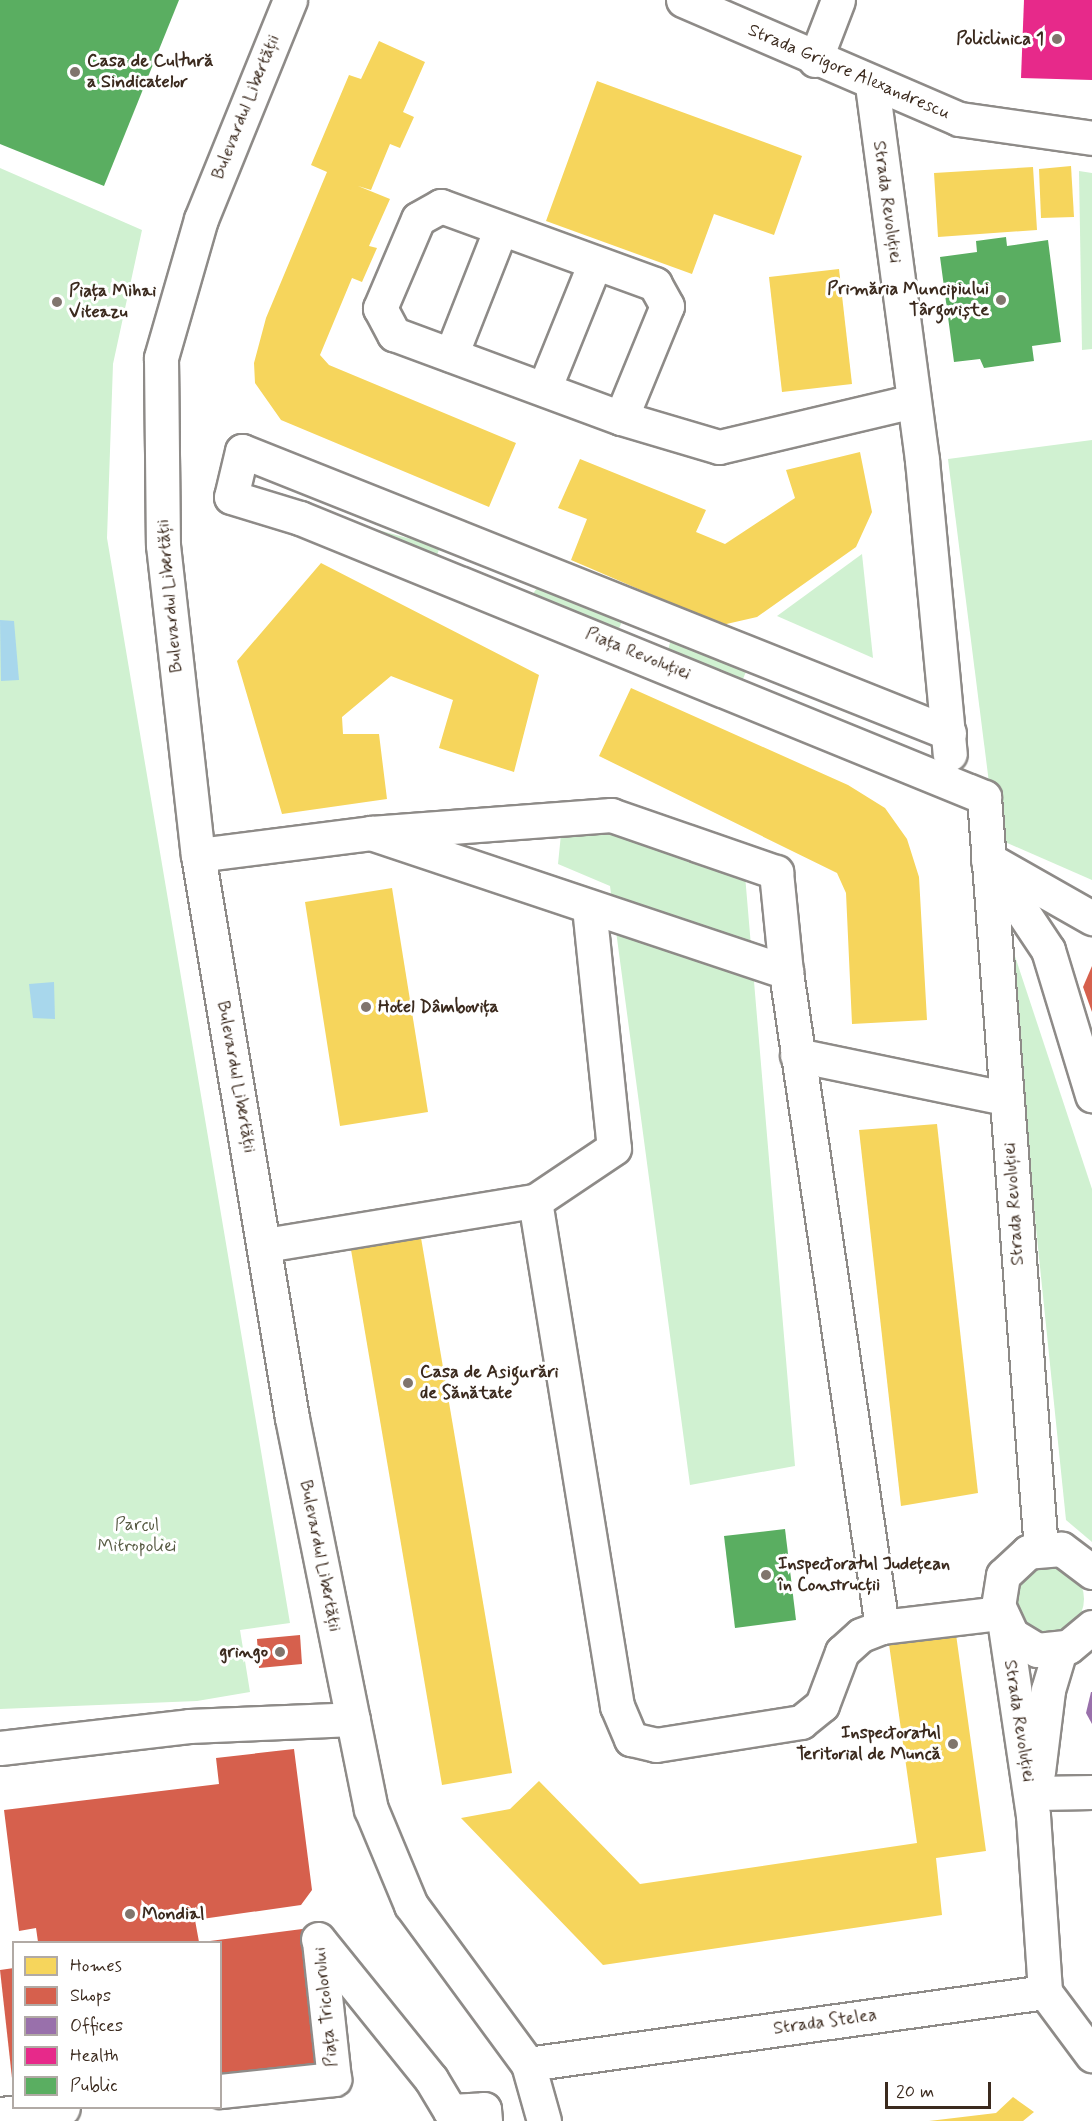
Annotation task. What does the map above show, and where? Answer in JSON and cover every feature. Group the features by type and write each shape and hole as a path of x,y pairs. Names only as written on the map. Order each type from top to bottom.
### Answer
{"street":[{"name":"Bulevardul Libertății","path":"290,0 201,219 161,358 163,545 198,855 265,1245 292,1418 371,1809 397,1878 528,2064 544,2121"},
{"name":"Strada Grigore Alexandrescu","path":"683,0 872,86 959,119 1092,138"},
{"path":"815,60 838,0"},
{"name":"Strada Revoluției","path":"872,86 922,460 949,733 951,781"},
{"path":"621,418 667,306 655,285 441,206 418,219 380,308 393,334 621,418 719,447 914,401"},
{"path":"451,355 501,228"},
{"path":"544,389 595,263"},
{"name":"Piața Revoluției","path":"949,733 242,451 231,497 300,518 951,781 984,797 987,858"},
{"path":"198,855 371,833 611,815 777,872 786,972 797,1055 880,1616"},
{"path":"371,833 786,972"},
{"path":"987,858 1092,918"},
{"path":"987,858 1048,950 1092,1095"},
{"name":"Strada Revoluției","path":"987,858 1041,1549"},
{"path":"265,1245 535,1201 614,1148 589,907"},
{"path":"797,1055 1005,1098"},
{"path":"535,1201 617,1706 631,1739 656,1745 801,1722 828,1696 842,1652 880,1616 1001,1611"},
{"path":"1001,1611 1014,1562 1041,1549 1072,1553 1092,1572"},
{"path":"1001,1611 1026,1646 1060,1650 1092,1627"},
{"name":"Strada Revoluției","path":"1001,1611 1034,1804 1045,1992"},
{"name":"Strada Revoluției","path":"1034,1804 1048,1690 1060,1650"},
{"path":"0,1748 189,1726 353,1719"},
{"path":"1034,1804 1092,1792"},
{"name":"Piața Tricolorului","path":"222,2091 334,2079 318,1939 431,2079 450,2111 484,2109 485,2121"},
{"path":"1045,1992 1092,2055"},
{"name":"Strada Stelea","path":"528,2064 1045,1992"},
{"path":"0,2114 52,2109"}],"green space":[{"name":"Parcul Mitropoliei","path":"0,168 142,230 113,364 107,538 290,1623 240,1630 250,1692 197,1701 0,1709"},
{"path":"1079,171 1092,173 1092,349 1082,350"},
{"path":"1092,440 1092,880 996,838 948,459"},
{"path":"331,517 440,547 434,563"},
{"path":"862,554 873,658 777,616"},
{"path":"540,584 624,617 617,633 532,595"},
{"path":"671,639 748,667 740,686 668,650"},
{"path":"604,830 745,875 795,1466 690,1485 610,886 558,864 561,834"},
{"path":"1005,926 1092,1189 1092,1542 1066,1520"},
{"path":"1056,1564 1069,1570 1078,1579 1082,1585 1084,1599 1082,1613 1074,1624 1063,1632 1042,1634 1024,1624 1016,1613 1014,1592 1024,1574 1035,1566"}],"water":[{"path":"0,620 14,621 19,680 1,681"},
{"path":"54,982 55,1019 33,1018 29,984"}],"building: Homes":[{"path":"379,41 425,62 403,112 414,117 400,148 390,144 371,190 358,186 390,199 369,246 377,248 362,282 352,278 320,355 329,365 516,443 489,507 281,420 255,383 254,363 266,318 327,172 311,165 349,75 361,79"},
{"path":"597,81 802,156 774,235 714,214 692,274 546,221"},
{"path":"1071,166 1074,217 1041,218 1039,169"},
{"path":"1033,167 1037,230 938,237 934,173"},
{"path":"839,269 852,384 782,392 769,277"},
{"path":"860,452 872,512 856,547 757,617 722,625 571,560 587,519 558,508 580,459 706,510 696,532 725,544 795,498 786,470"},
{"path":"321,563 539,675 514,772 439,748 453,700 391,676 342,717 343,734 379,734 387,799 282,814 237,661"},
{"path":"631,688 848,785 885,808 907,839 919,877 927,1020 852,1024 846,893 837,873 599,756"},
{"name":"Hotel Dâmbovița","path":"392,888 428,1112 340,1126 305,902"},
{"path":"937,1124 978,1493 901,1506 859,1130"},
{"path":"419,1226 512,1773 442,1785 349,1238"},
{"path":"955,1627 986,1851 936,1858 942,1915 603,1965 461,1818 510,1809 539,1781 640,1884 917,1843 888,1637"},
{"path":"1013,2097 1034,2112 1023,2121 929,2121 996,2113"}],"building: Shops":[{"path":"1092,966 1092,1012 1083,987"},
{"name":"gringo","path":"300,1635 302,1664 259,1668 257,1639"},
{"name":"Mondial","path":"294,1749 312,1890 301,1905 195,1920 199,1941 38,1941 36,1928 19,1931 4,1810 219,1784 216,1758"},
{"path":"310,1928 330,2077 222,2089 222,1941 210,1941"},
{"path":"12,1968 12,2078 0,1970"}],"building: Offices":[{"path":"1092,1692 1092,1724 1086,1713"}],"building: Health":[{"name":"Policlinica 1","path":"1024,0 1092,0 1092,80 1021,78"}],"building: Public":[{"name":"Casa de Cultură a Sindicatelor","path":"0,0 179,0 104,186 0,144"},
{"name":"Primăria Muncipiului Târgoviște","path":"1006,237 1007,246 1048,240 1061,342 1032,346 1034,361 984,368 980,359 954,362 940,257 977,252 976,241"},
{"path":"785,1529 796,1620 735,1628 724,1536"}],"place":[{"name":"Policlinica 1","path":"1057,39"},
{"name":"Casa de Cultură a Sindicatelor","path":"75,72"},
{"name":"Primăria Muncipiului Târgoviște","path":"1001,300"},
{"name":"Piața Mihai Viteazu","path":"57,302"},
{"name":"Hotel Dâmbovița","path":"366,1007"},
{"name":"Casa de Asigurări de Sănătate","path":"408,1383"},
{"name":"Inspectoratul Județean în Construcții","path":"766,1575"},
{"name":"gringo","path":"280,1652"},
{"name":"Inspectoratul Teritorial de Muncă","path":"953,1744"},
{"name":"Mondial","path":"130,1914"}]}
